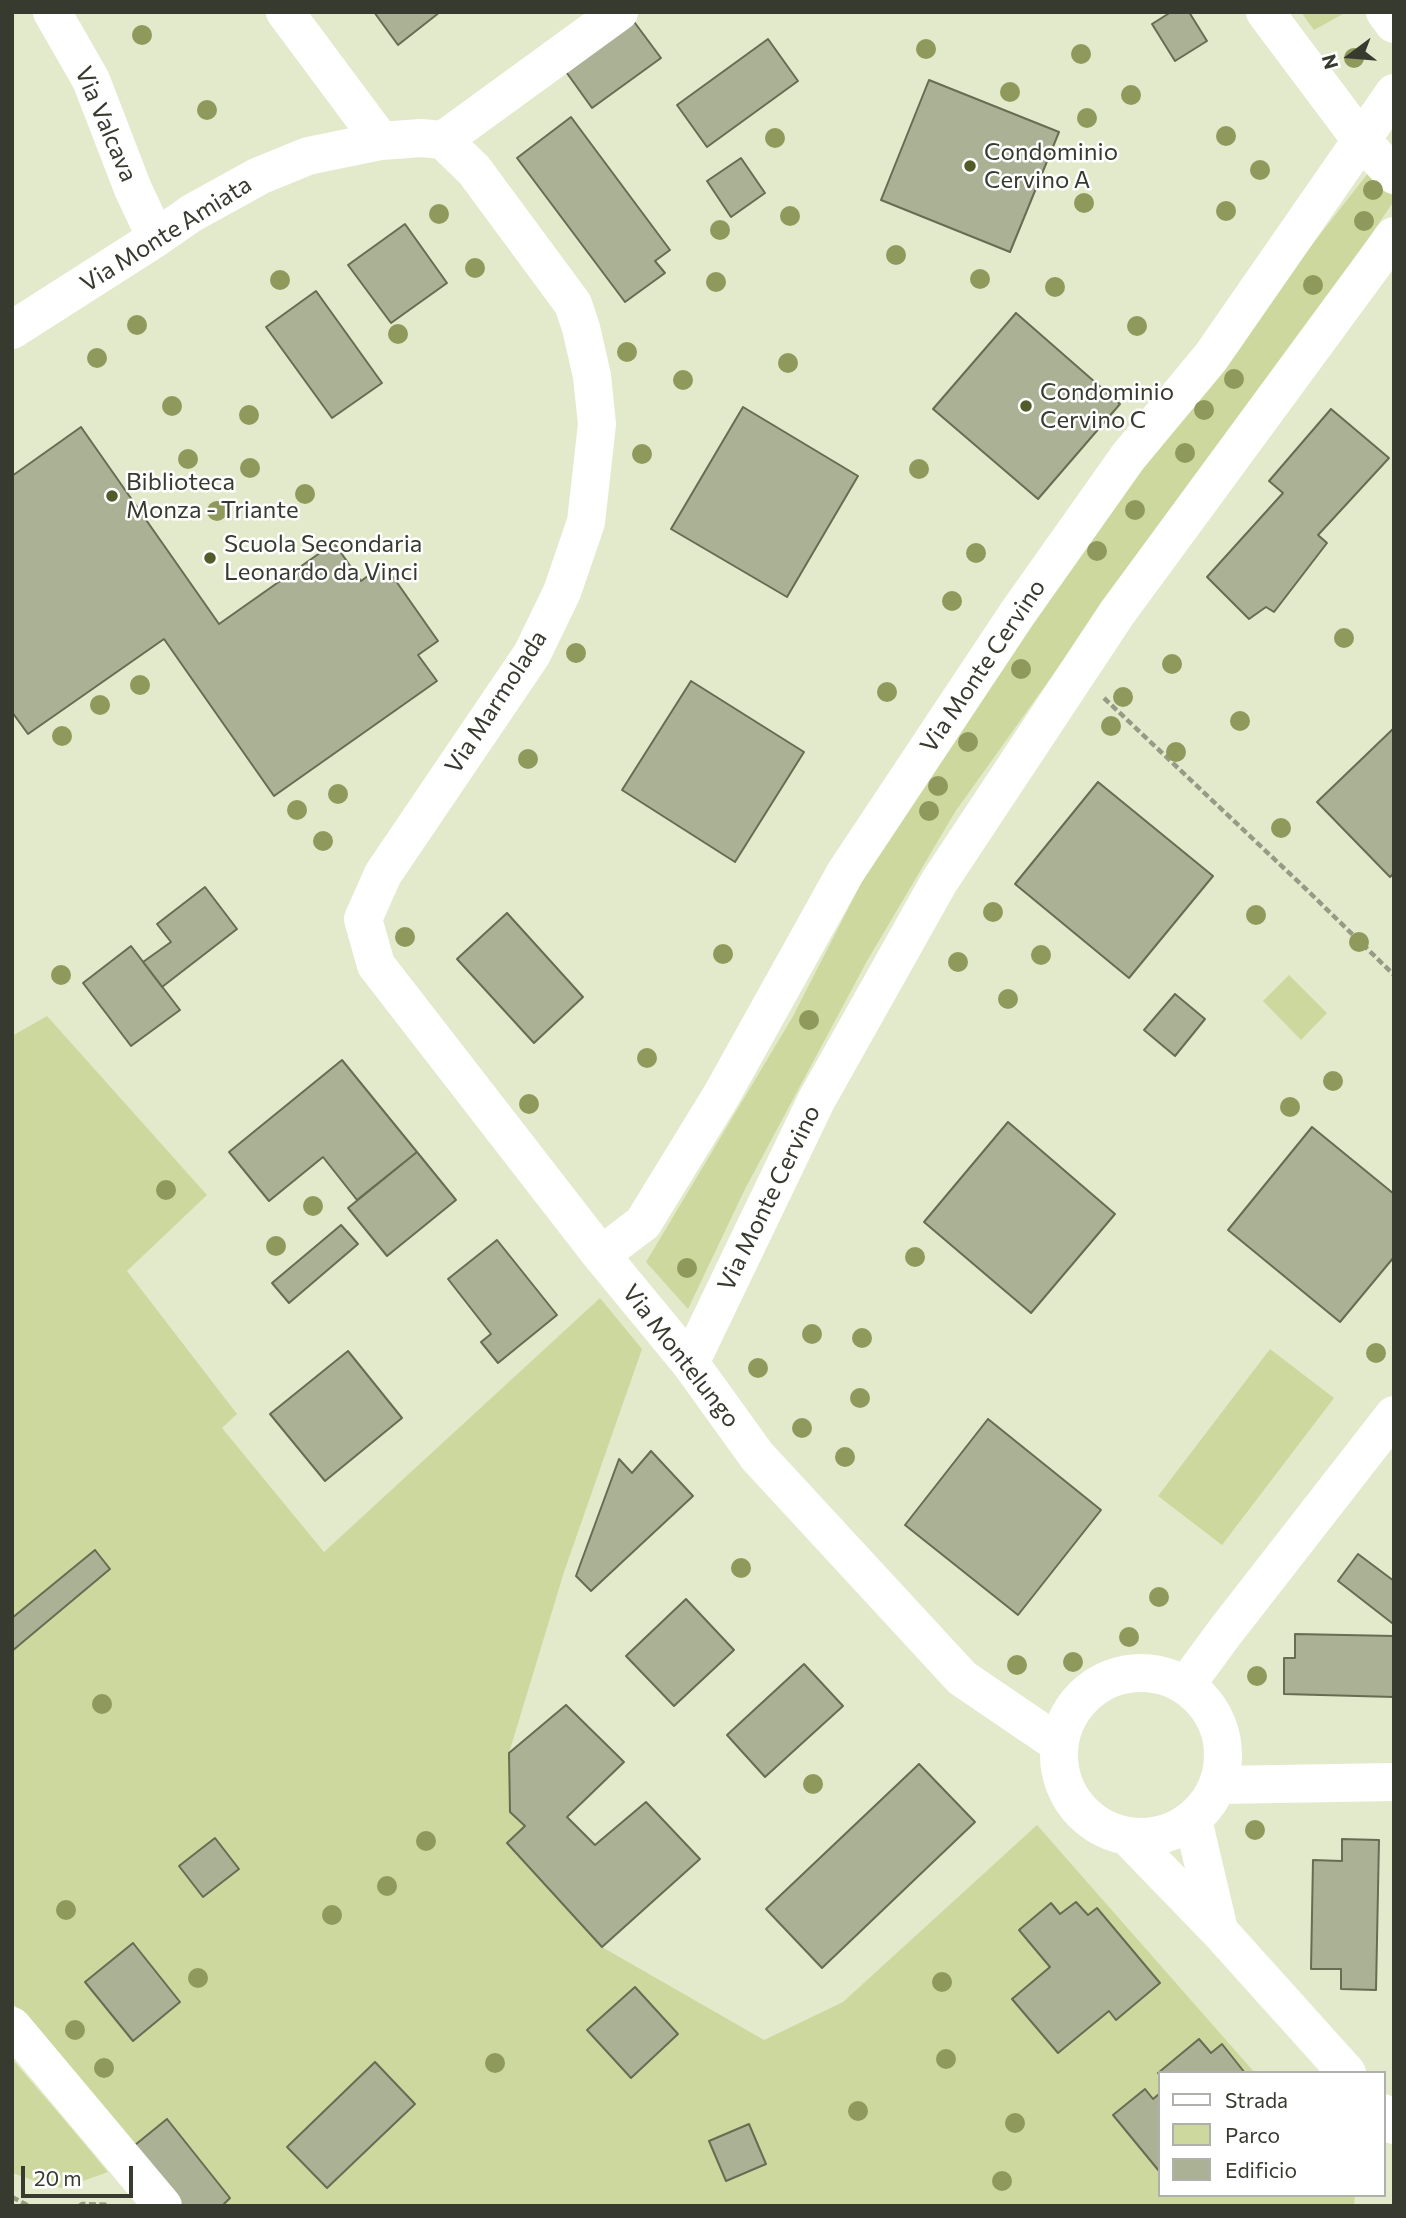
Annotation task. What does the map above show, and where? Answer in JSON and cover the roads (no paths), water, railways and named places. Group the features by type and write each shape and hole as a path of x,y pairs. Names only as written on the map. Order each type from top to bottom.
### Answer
{"street":[{"name":"Via Valcava","path":"52,12 91,80 133,189 156,238"},
{"path":"285,12 381,141"},
{"path":"443,140 619,12"},
{"path":"1265,12 1361,140 1394,175"},
{"path":"1385,12 1394,24"},
{"name":"Via Monte Cervino","path":"601,1255 643,1223 721,1096 845,873 1017,614 1128,457 1211,357 1394,93"},
{"name":"Via Monte Amiata","path":"12,330 192,213 259,176 308,156 381,141 421,138 443,140"},
{"name":"Via Marmolada","path":"363,919 383,874 532,654 562,592 586,522 597,424 592,376 573,304 474,170 443,140"},
{"name":"Via Monte Cervino","path":"690,1363 816,1101 939,882 1117,613 1394,236"},
{"name":"Via Montelungo","path":"363,919 376,965 601,1255 690,1363 757,1456 962,1678 1059,1744"},
{"path":"1186,1685 1394,1415"},
{"path":"1129,1838 1168,1834 1194,1820 1219,1785 1224,1756 1222,1736 1207,1705 1186,1685 1159,1674 1130,1673 1103,1682 1087,1693 1068,1715 1059,1744 1063,1784 1078,1809 1102,1828 1129,1838 1220,1932 1345,2071"},
{"path":"1219,1785 1394,1782"},
{"path":"1194,1820 1220,1932"},
{"path":"12,2026 163,2206"}],"place":[{"name":"Condominio Cervino A","path":"970,166"},
{"name":"Condominio Cervino C","path":"1026,406"},
{"name":"Biblioteca Monza - Triante","path":"112,496"},
{"name":"Scuola Secondaria Leonardo da Vinci","path":"210,558"}]}
